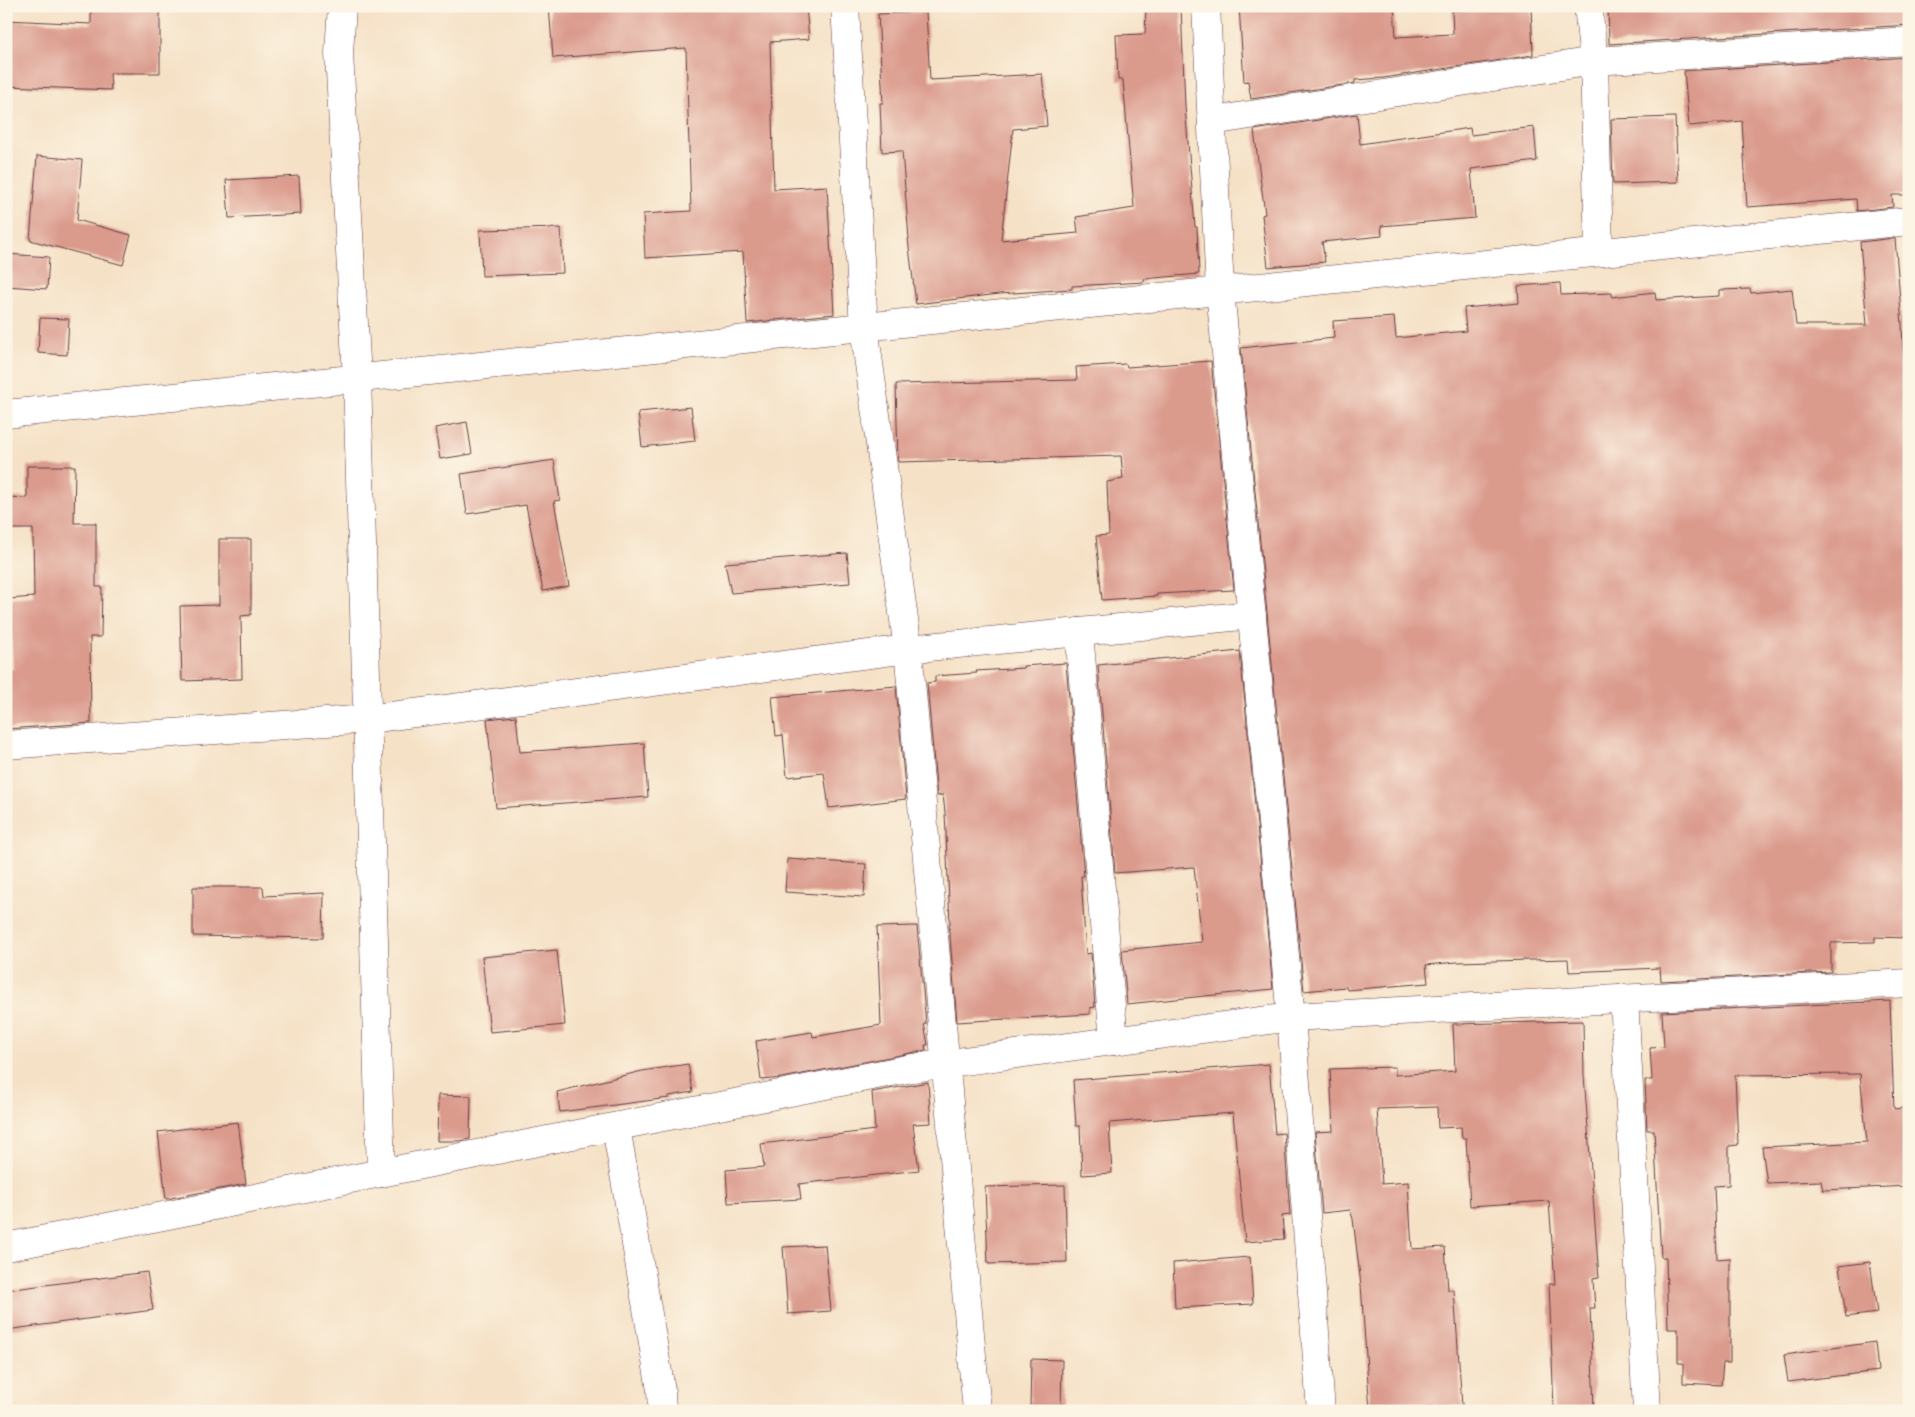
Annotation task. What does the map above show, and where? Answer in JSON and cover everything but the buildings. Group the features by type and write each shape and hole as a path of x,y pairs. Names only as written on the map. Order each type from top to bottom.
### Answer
{"street":[{"path":"342,6 340,53 357,378 381,1173"},
{"path":"845,6 864,326 908,649 977,1411"},
{"path":"1206,6 1220,291 1291,1017 1321,1411"},
{"path":"1588,6 1594,61 1599,252"},
{"path":"1212,121 1594,61 1909,41"},
{"path":"6,414 1909,221"},
{"path":"6,745 368,719 908,649 1252,615"},
{"path":"1079,632 1114,1041"},
{"path":"6,1247 912,1068 1291,1017 1909,983"},
{"path":"1624,998 1647,1411"},
{"path":"616,1127 661,1390 662,1411"}]}
